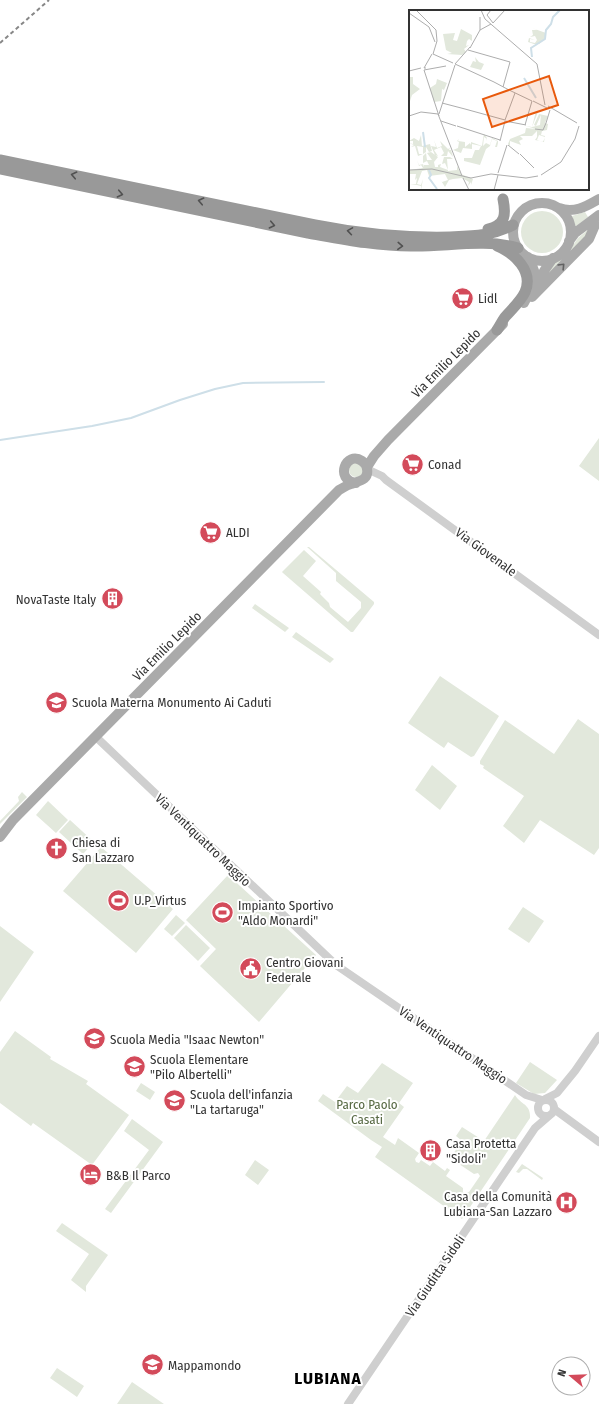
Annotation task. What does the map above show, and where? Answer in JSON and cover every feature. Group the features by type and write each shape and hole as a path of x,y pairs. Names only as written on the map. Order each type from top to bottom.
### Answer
{"highway":[{"path":"0,160 237,213 327,236 371,244 416,246 487,243 503,244 518,248"},
{"path":"0,169 237,213 364,234 408,237 447,237 490,234 503,231 513,225"},
{"path":"447,237 456,233 488,229 497,226 505,215 503,199"},
{"path":"487,243 500,247 516,259 524,268 527,277 527,287 524,294 497,330"}],"main road":[{"path":"559,208 565,214 569,222 571,230 568,243 560,254 553,258 540,260 528,257 518,248 513,237 513,225 522,211 534,204 547,203 559,208 576,210 599,199"},
{"name":"Via Emilio Lepido","path":"568,243 575,233 599,216"},
{"name":"Via Emilio Lepido","path":"524,303 529,301 589,239 599,216"},
{"name":"Via Emilio Lepido","path":"344,476 344,470 347,463 353,459 365,466 371,456 524,303 533,289 535,281 534,271 528,257"},
{"path":"539,290 544,272 553,258"},
{"path":"340,490 359,481 367,473 365,466"},
{"path":"340,490 344,476 349,481 359,481"},
{"name":"Via Emilio Lepido","path":"0,830 13,820 96,737 340,490"},
{"name":"Via Emilio Lepido","path":"0,837 13,820"}],"street":[{"name":"Via Giovenale","path":"365,466 382,476 599,635"},
{"path":"359,481 374,478 386,480"},
{"name":"Via Ventiquattro Maggio","path":"96,737 336,964 526,1095 538,1110"},
{"name":"Via Giuditta Sidoli","path":"348,1404 535,1128 552,1111 575,1071 599,1036"},
{"name":"Via Giuditta Sidoli","path":"535,1128 538,1104 557,1093 575,1071"},
{"name":"Via Ventiquattro Maggio","path":"526,1095 544,1100"},
{"path":"544,1100 552,1102 552,1111"},
{"path":"538,1110 542,1115 552,1111"},
{"path":"552,1111 599,1142"}],"green space":[{"path":"538,211 546,211 557,217 563,228 563,236 557,247 546,253 538,253 527,247 521,236 521,228 527,217"},
{"path":"585,212 588,217 575,227 572,216"},
{"path":"590,228 590,233 545,281 546,274 554,264 567,254 578,238"},
{"path":"599,438 599,481 579,466"},
{"path":"356,463 361,465 363,470 361,475 356,477 351,475 349,470 351,465"},
{"path":"307,547 309,547 374,602 353,632 351,632 282,572 304,550 316,561 303,576 321,592 320,594 329,603 330,607 348,622 361,608 361,602 336,581 336,573"},
{"path":"255,604 289,628 285,632 252,608"},
{"path":"296,632 334,659 330,663 292,637"},
{"path":"440,676 499,716 474,756 471,757 448,742 444,748 408,723"},
{"path":"578,719 599,734 599,848 594,855 540,820 524,843 503,826 524,796 483,768 484,766 480,764 480,761 505,720 554,754"},
{"path":"432,765 457,786 440,810 415,790"},
{"path":"22,792 27,797 0,824 0,821 19,801 18,797"},
{"path":"48,801 68,820 56,833 36,815"},
{"path":"70,820 94,842 83,854 59,832"},
{"name":"U.P_Virtus","path":"101,847 173,909 136,953 63,891"},
{"path":"228,875 316,955 259,1022 200,966 216,949 186,920"},
{"path":"523,907 544,921 529,943 508,929"},
{"path":"176,915 185,923 172,936 164,929"},
{"path":"186,925 210,948 198,961 174,938"},
{"path":"0,926 34,952 0,1002"},
{"path":"15,1031 51,1057 50,1059 88,1081 86,1084 129,1115 92,1165 33,1123 31,1126 0,1103 0,1052"},
{"path":"530,1062 557,1080 545,1093 534,1094 516,1083"},
{"name":"Parco Paolo Casati","path":"382,1063 413,1083 399,1103 404,1107 383,1137 395,1145 398,1138 419,1153 415,1159 416,1162 419,1163 421,1160 430,1166 433,1162 445,1171 447,1168 450,1170 446,1176 463,1188 463,1192 465,1193 469,1192 480,1176 478,1173 474,1174 459,1164 461,1160 453,1154 462,1141 456,1136 462,1127 484,1141 515,1095 529,1110 530,1118 462,1219 375,1157 382,1147 318,1101 323,1094 335,1102 347,1086 358,1093"},
{"path":"141,1083 155,1092 150,1100 136,1091"},
{"path":"132,1119 163,1142 111,1213 105,1209 149,1150 124,1131"},
{"path":"255,1160 269,1170 258,1185 245,1175"},
{"path":"522,1164 543,1178 542,1180 527,1169 523,1169 519,1173 516,1172"},
{"path":"62,1223 108,1255 86,1286 86,1292 71,1280 89,1254 56,1231"},
{"path":"57,1368 84,1386 77,1397 50,1378"},
{"path":"132,1382 164,1404 117,1404"}],"waterway":[{"path":"0,440 92,426 131,418 215,389 243,383 324,382"}],"railway":[{"path":"0,43 49,0"}],"place":[{"name":"Lidl","path":"463,298"},
{"name":"Conad","path":"412,464"},
{"name":"ALDI","path":"211,532"},
{"name":"NovaTaste Italy","path":"112,599"},
{"name":"Scuola Materna Monumento Ai Caduti","path":"57,702"},
{"name":"Chiesa di San Lazzaro","path":"56,849"},
{"name":"U.P_Virtus","path":"118,900"},
{"name":"Impianto Sportivo \"Aldo Monardi\"","path":"223,912"},
{"name":"Centro Giovani Federale","path":"250,969"},
{"name":"Scuola Media \"Isaac Newton\"","path":"94,1039"},
{"name":"Scuola Elementare \"Pilo Albertelli\"","path":"134,1066"},
{"name":"Scuola dell'infanzia \"La tartaruga\"","path":"174,1101"},
{"name":"Casa Protetta \"Sidoli\"","path":"431,1150"},
{"name":"B&B Il Parco","path":"91,1175"},
{"name":"Casa della Comunità Lubiana-San Lazzaro","path":"567,1203"},
{"name":"Mappamondo","path":"153,1365"}],"district":[{"name":"LUBIANA","path":"328,1378"}]}
